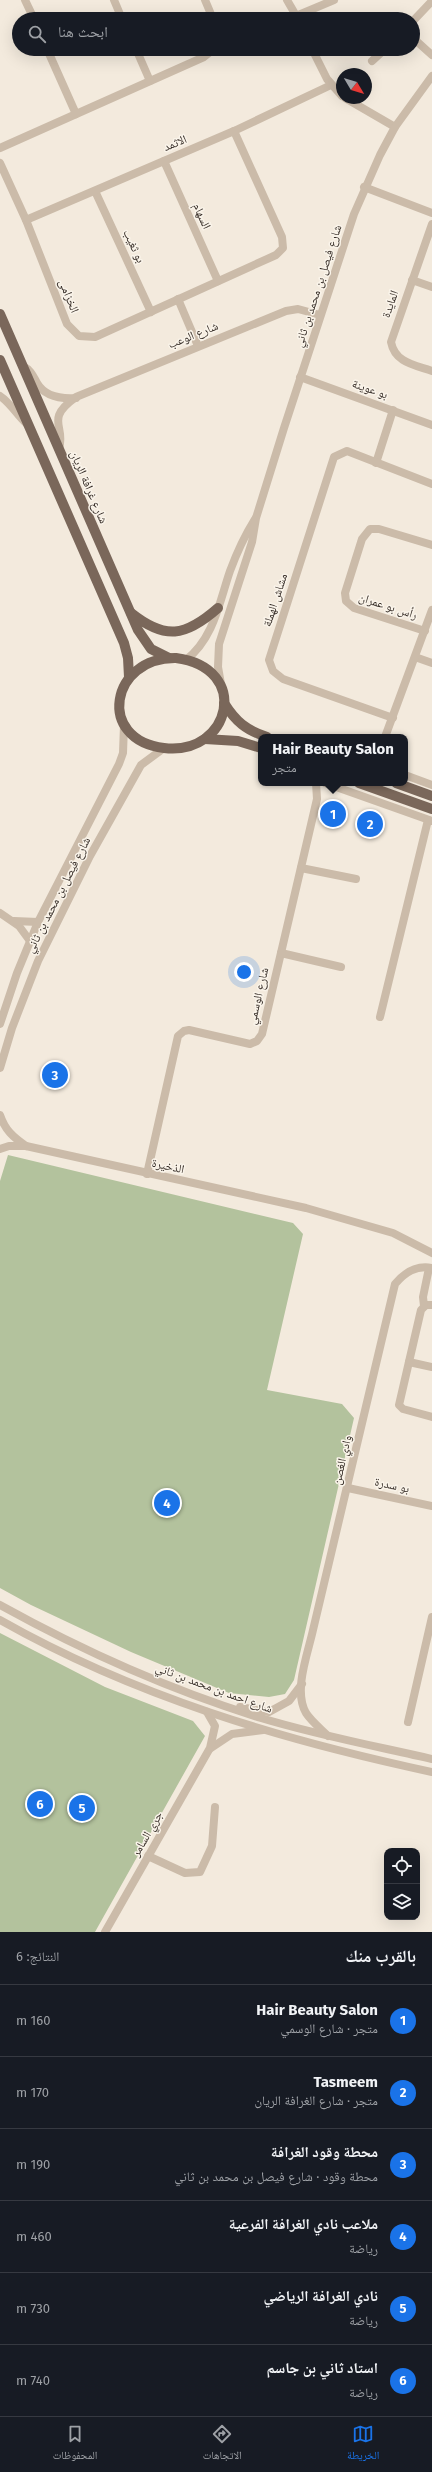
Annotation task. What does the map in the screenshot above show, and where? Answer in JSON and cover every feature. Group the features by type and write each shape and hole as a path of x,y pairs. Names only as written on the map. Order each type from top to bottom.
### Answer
{"main road":[{"name":"شارع غرافة الريان","path":"0,314 129,612 148,646 169,658"},
{"path":"0,360 124,642 128,658 129,677"},
{"path":"129,612 154,629 176,632 199,624 218,608"},
{"path":"169,658 186,660 209,670 221,687 224,703 220,723 204,739 181,748 164,748 138,739 124,725 119,706 122,688 129,677 147,664 169,658"},
{"path":"224,703 241,726 260,734"},
{"path":"204,739 238,741 258,747"},
{"path":"408,782 418,790"},
{"path":"367,786 432,809"},
{"path":"405,786 432,796"}],"street":[{"path":"25,0 31,12"},
{"path":"114,0 119,12"},
{"path":"204,0 210,12"},
{"path":"287,0 294,12"},
{"path":"309,12 334,0"},
{"path":"420,13 432,0"},
{"path":"420,44 432,55"},
{"path":"50,56 76,114"},
{"path":"139,56 150,81"},
{"path":"0,148 205,56"},
{"path":"316,56 331,85 336,90"},
{"path":"372,61 377,56"},
{"name":"شارع فيصل بن محمد بن ثاني","path":"221,687 218,667 219,644 252,542 256,518 320,315 364,188 395,127 432,76"},
{"name":"الاثمد","path":"26,220 234,131 331,85"},
{"path":"355,104 395,127"},
{"name":"الخزامى","path":"0,163 26,220 68,324 79,336 95,337 276,254 283,248 282,237 234,131"},
{"name":"السهام","path":"164,161 218,281"},
{"path":"364,188 432,213"},
{"name":"بو ثغيب","path":"95,191 151,312"},
{"name":"المايدة","path":"432,224 391,337 392,347 396,355 404,361 432,371"},
{"path":"412,280 432,287"},
{"path":"178,299 198,346"},
{"name":"شارع الوعب","path":"23,366 31,372 38,384 49,395 64,398 76,397 286,311 298,309 320,315"},
{"name":"بو عوينة","path":"300,377 432,425"},
{"path":"0,396 11,404 18,416 28,425"},
{"name":"شارع الوعب","path":"59,449 60,441 57,425 59,415 76,397"},
{"path":"376,463 393,410"},
{"name":"مشاش الهملة","path":"393,718 283,679 273,671 269,660 334,457 347,452 432,484"},
{"name":"شارع فيصل بن محمد بن ثاني","path":"186,660 206,640 235,557 256,518"},
{"name":"رأس بو عمران","path":"425,630 354,608 346,601 345,593 362,539 370,529 379,529 432,545"},
{"path":"235,557 246,561"},
{"path":"386,734 432,610"},
{"path":"415,657 432,663"},
{"name":"شارع فيصل بن محمد بن ثاني","path":"0,1024 38,922 116,771 123,753 124,725"},
{"name":"شارع فيصل بن محمد بن ثاني","path":"0,1068 12,1028 38,961 90,856 142,766 164,748"},
{"path":"408,776 432,784"},
{"name":"شارع الوسمي","path":"147,1174 178,1036 184,1031 190,1030 250,1044 257,1041 263,1029 317,798 316,786"},
{"path":"334,786 430,820 380,1017"},
{"path":"301,868 356,879"},
{"path":"0,913 14,921 30,941"},
{"path":"14,921 38,922"},
{"path":"281,954 341,967"},
{"name":"الذخيرة","path":"0,1115 4,1127 12,1137 26,1146"},
{"name":"الذخيرة","path":"0,1149 9,1146 26,1146 306,1208 392,1232 432,1253"},
{"name":"وادي الغصن","path":"328,1736 306,1713 302,1702 302,1684 395,1284 405,1273 422,1266 430,1268"},
{"path":"430,1268 423,1297 430,1305 421,1310 400,1407 404,1410 432,1417"},
{"path":"409,1362 432,1367"},
{"name":"بو سدرة","path":"348,1488 432,1506"},
{"name":"شارع احمد بن محمد بن ثاني","path":"0,1605 109,1662 210,1701 261,1718 328,1736 432,1758"},
{"path":"408,1722 432,1617"},
{"name":"شارع احمد بن محمد بن ثاني","path":"0,1620 80,1660 207,1712 263,1730 338,1751 432,1772"},
{"name":"وادي الغصن","path":"210,1701 270,1712 289,1700 302,1684"},
{"name":"جري السامر","path":"105,1932 210,1748 216,1730 207,1712"},
{"name":"جري السامر","path":"210,1748 232,1734 263,1730"},
{"path":"148,1856 185,1873 200,1872 212,1846 215,1807"}],"green space":[{"path":"8,1155 293,1223 303,1234 267,1390 342,1404 354,1418 294,1680 285,1694 269,1697 229,1693 131,1652 31,1605 0,1588 0,1181"},
{"path":"0,1633 105,1687 193,1721 205,1736 95,1932 0,1932"}],"place":[{"name":"Hair Beauty Salon","path":"333,814"},
{"name":"Tasmeem","path":"370,824"},
{"name":"محطة وقود الغرافة","path":"55,1075"},
{"name":"ملاعب نادي الغرافة الفرعية","path":"167,1503"},
{"name":"استاد ثاني بن جاسم","path":"40,1804"},
{"name":"نادي الغرافة الرياضي","path":"82,1808"}]}
